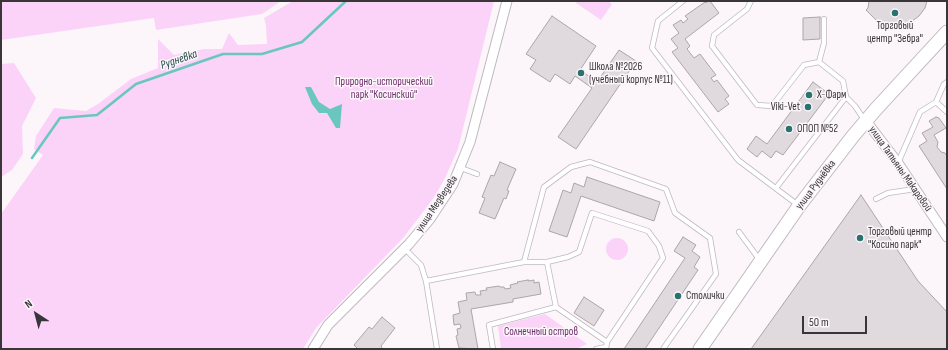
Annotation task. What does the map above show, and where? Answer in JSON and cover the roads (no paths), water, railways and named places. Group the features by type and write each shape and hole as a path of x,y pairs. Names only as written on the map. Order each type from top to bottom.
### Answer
{"street":[{"name":"улица Медведева","path":"313,349 328,325 404,248 434,213 453,184 461,168 470,142 507,1"},
{"name":"улица Руднёвка","path":"700,349 799,206 866,121 947,32"},
{"name":"улица Татьяны Макаровой","path":"866,121 898,163 947,237"}],"lane":[{"path":"683,1 658,21 652,48 738,160 799,206"},
{"path":"751,1 747,9 714,35 712,46 757,105 772,106 804,65 819,62 843,81 846,97 866,121"},
{"path":"819,62 824,43 824,19"},
{"path":"898,163 920,112 936,102 944,84 947,82"},
{"path":"776,188 846,97"},
{"path":"936,102 947,112"},
{"path":"524,262 544,187 571,167 590,162 666,189 675,213 710,238 716,274 663,349"},
{"path":"461,168 477,174"},
{"path":"876,200 888,193 915,189"},
{"path":"426,281 524,262 547,262 568,257 579,252 592,213 648,231 659,246 663,258 606,346 596,349"},
{"path":"739,232 760,261"},
{"path":"404,248 421,265 426,281 437,349"},
{"path":"547,262 556,307 606,346"},
{"path":"493,349 489,325 556,307"}],"water":[{"path":"305,87 311,87 319,102 330,109 342,104 340,128 336,128 327,113 319,113 312,104"}],"waterway":[{"name":"Рудневка","path":"32,158 60,118 97,115 136,84 223,54 262,54 302,42 346,1"}],"place":[{"name":"Торговый центр \"Зебра\"","path":"895,13"},
{"name":"Школа №2026 (учебный корпус №11)","path":"581,73"},
{"name":"X-Фарм","path":"809,95"},
{"name":"Viki-Vet","path":"808,107"},
{"name":"ОПОП №52","path":"789,129"},
{"name":"Торговый центр \"Косино парк\"","path":"860,238"},
{"name":"Столички","path":"678,296"}],"park label":[{"name":"Природно-исторический парк \"Косинский\"","path":"384,88"},
{"name":"Солнечный остров","path":"541,332"}]}
